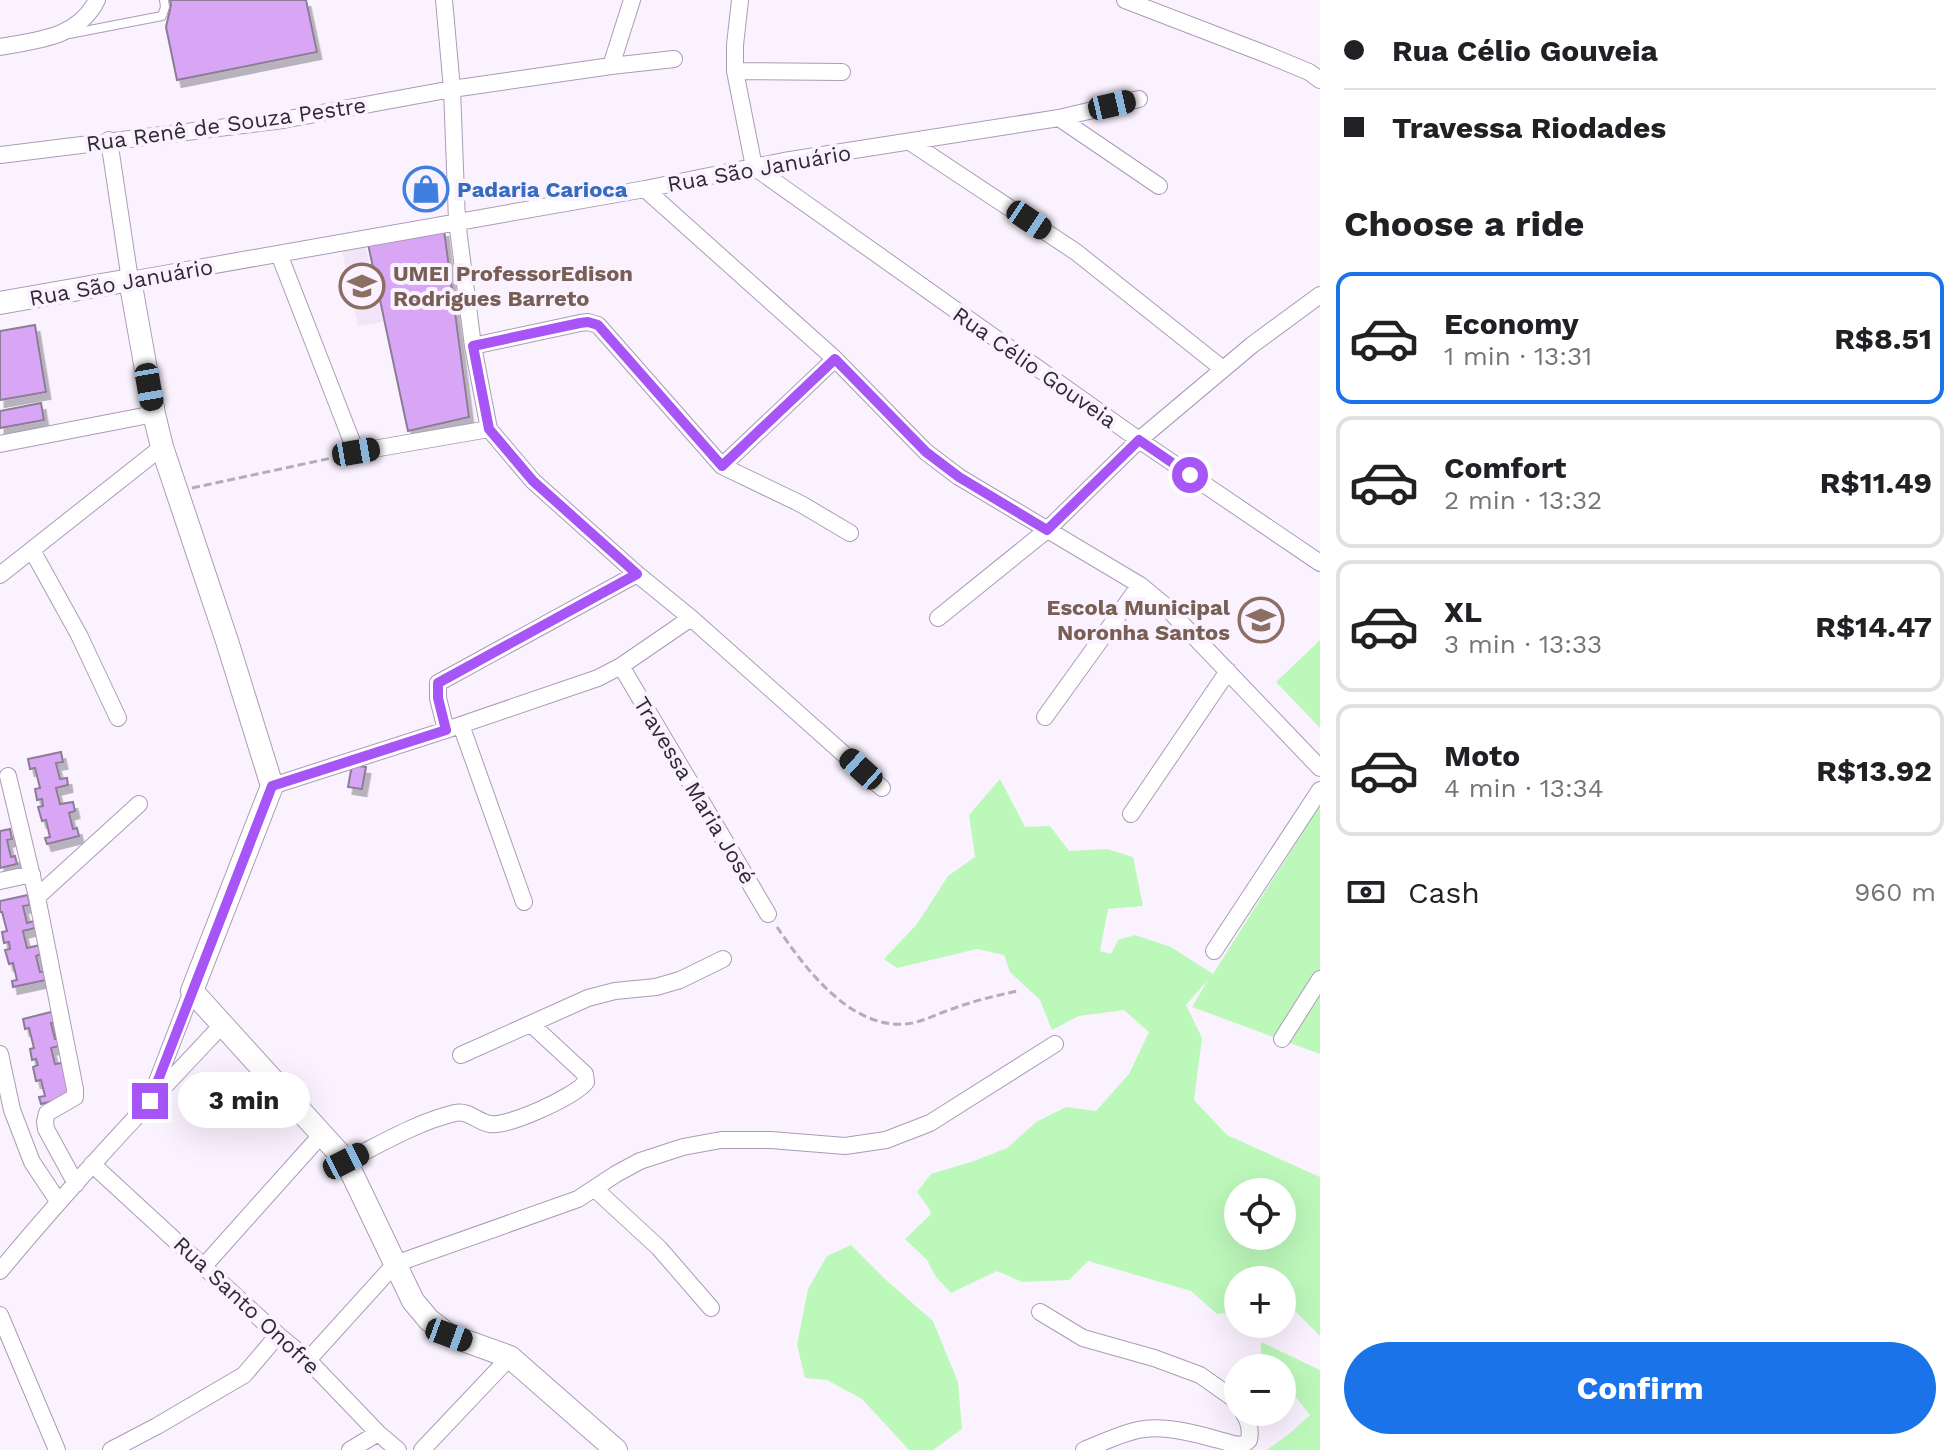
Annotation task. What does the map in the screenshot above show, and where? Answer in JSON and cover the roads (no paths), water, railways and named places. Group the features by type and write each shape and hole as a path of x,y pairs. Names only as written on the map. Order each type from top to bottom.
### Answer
{"street":[{"path":"0,47 53,37 76,26 91,13 97,0"},
{"path":"444,0 452,89 457,221 473,346 489,429 533,481 882,788"},
{"path":"611,66 632,0"},
{"path":"740,0 735,71 754,167"},
{"path":"1125,0 1268,55 1309,72 1320,80"},
{"name":"Rua Renê de Souza Pestre","path":"0,155 283,120 452,89 674,59"},
{"path":"735,71 842,72"},
{"name":"Rua São Januário","path":"0,303 754,167 1059,118 1139,99"},
{"path":"1059,118 1159,186"},
{"path":"109,140 130,280 162,447 272,786 150,1101"},
{"path":"910,142 1076,252 1223,369"},
{"name":"Rua Célio Gouveia","path":"754,167 1139,440 1320,563"},
{"path":"645,189 835,359 926,452 959,477 1140,585 1163,604 1320,768"},
{"path":"279,254 356,452 489,429"},
{"path":"938,618 1047,530 1139,440 1252,345 1320,295"},
{"path":"473,346 571,324 588,322 598,325 722,466 801,504 850,533"},
{"path":"722,466 835,359"},
{"path":"0,444 154,414"},
{"path":"0,575 162,447"},
{"path":"32,550 79,635 118,718"},
{"path":"524,902 454,728 438,698 438,683 637,574"},
{"path":"1045,717 1140,585"},
{"path":"272,786 598,678 691,618"},
{"name":"Travessa Maria José","path":"621,666 768,914"},
{"path":"1131,814 1228,671"},
{"path":"8,776 37,897 75,1093 72,1099 47,1113 46,1129 76,1184"},
{"path":"1214,951 1320,790"},
{"path":"37,897 139,804"},
{"path":"0,881 32,874"},
{"path":"461,1055 588,998 615,991 656,987 680,980 723,959"},
{"path":"1282,1039 1320,979"},
{"path":"192,991 346,1161 413,1301 429,1320 449,1335 510,1357 616,1450"},
{"path":"0,1271 58,1201 223,1024"},
{"path":"346,1161 408,1130 452,1114 462,1112 490,1124 499,1123 569,1097 586,1082 585,1074 531,1024"},
{"path":"308,1360 395,1264 567,1204 640,1161 683,1147 721,1140 771,1140 845,1146 886,1140 930,1123 1055,1044"},
{"path":"0,1054 12,1110 32,1162 58,1201"},
{"path":"204,1266 322,1134"},
{"name":"Rua Santo Onofre","path":"92,1164 308,1360 398,1450"},
{"path":"595,1189 659,1248 711,1308"},
{"path":"1040,1312 1083,1338 1200,1375 1224,1392"},
{"path":"0,1315 57,1450"},
{"path":"111,1450 244,1375 278,1335"},
{"path":"422,1450 510,1357"},
{"path":"1084,1450 1138,1430 1156,1428 1238,1445 1249,1440 1250,1426"},
{"path":"350,1450 378,1433"}],"lane":[{"path":"53,37 162,16 164,0"}],"place":[{"name":"Padaria Carioca","path":"426,189"},
{"name":"UMEI ProfessorEdison Rodrigues Barreto","path":"362,286"},
{"name":"Escola Municipal Noronha Santos","path":"1261,620"}]}
